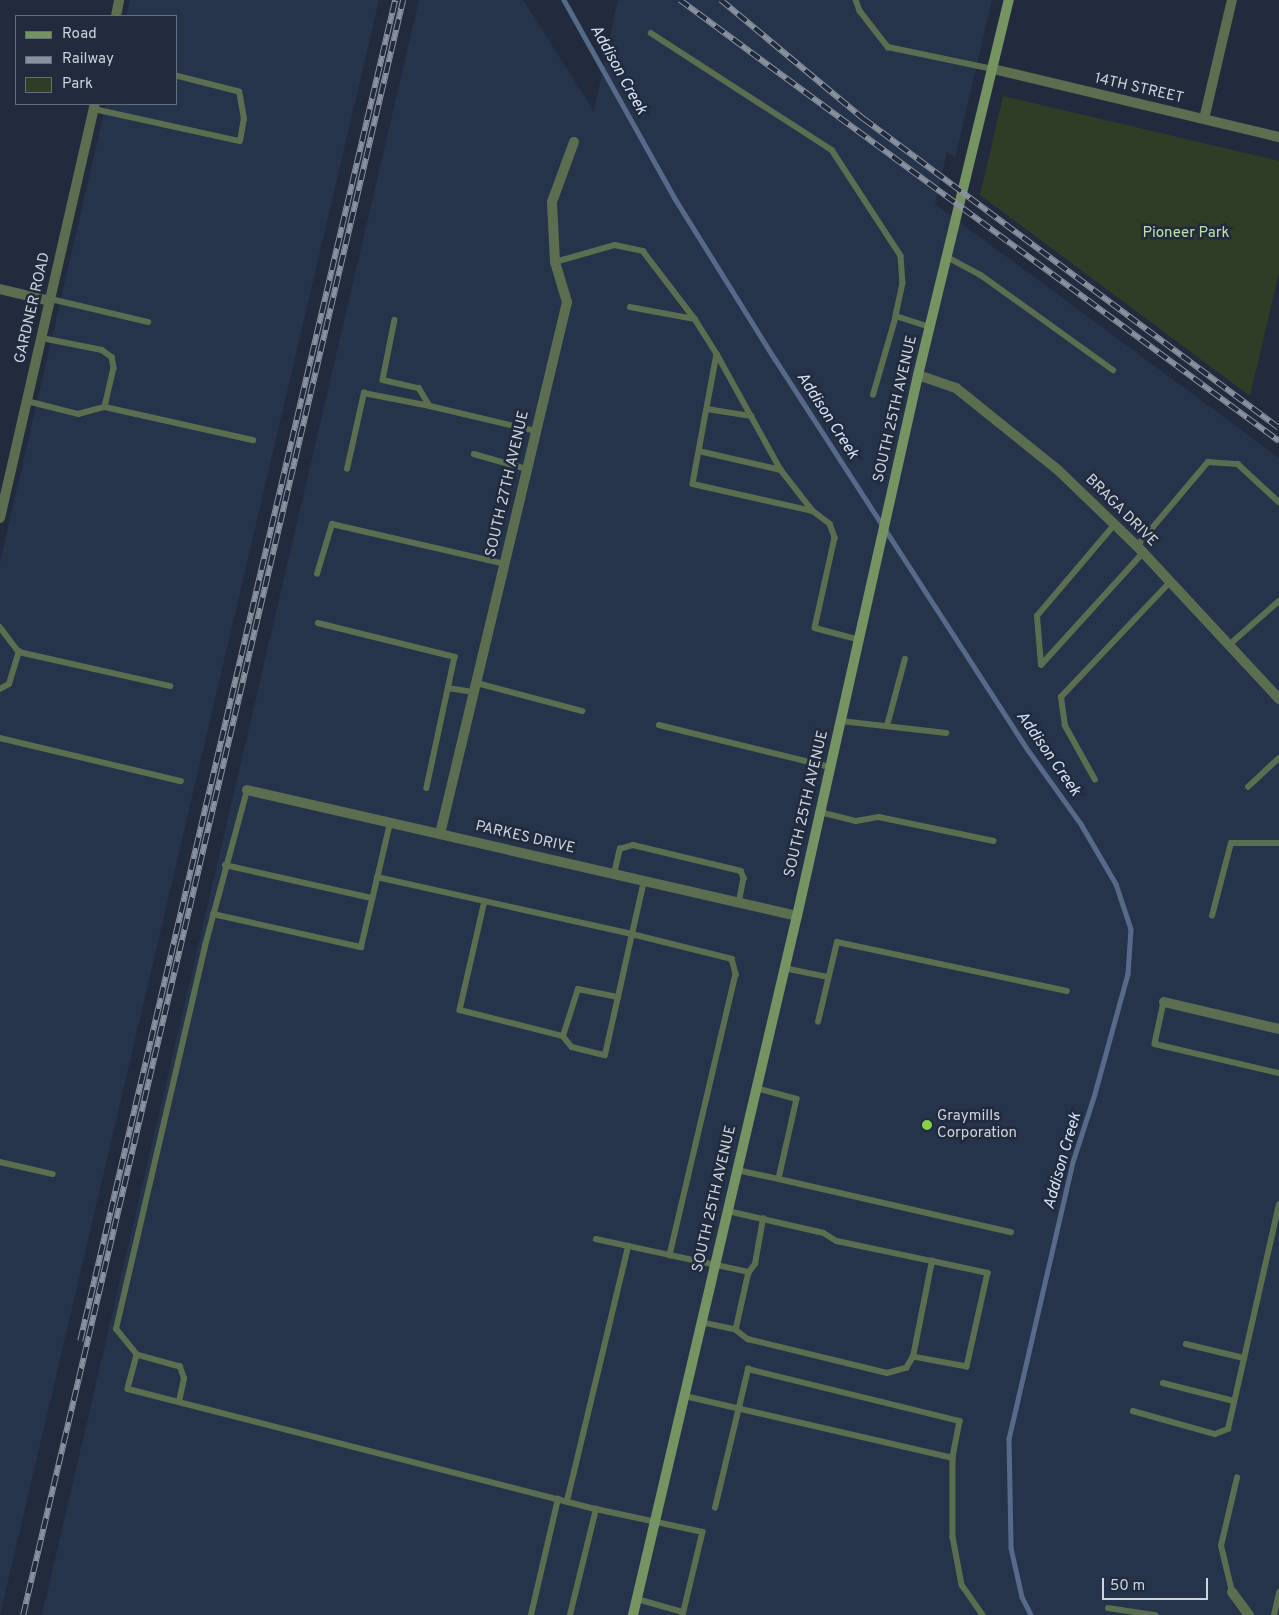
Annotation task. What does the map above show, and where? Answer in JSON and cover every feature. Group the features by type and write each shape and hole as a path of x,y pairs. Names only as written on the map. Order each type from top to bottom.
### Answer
{"main road":[{"name":"SOUTH 25TH AVENUE","path":"633,1615 860,640 918,374 1009,0"}],"street":[{"path":"116,15 119,0"},
{"path":"1204,119 1232,0"},
{"name":"14TH STREET","path":"993,69 1279,136"},
{"name":"GARDNER ROAD","path":"0,518 95,106"},
{"name":"SOUTH 27TH AVENUE","path":"440,834 567,302 555,262 552,202 574,142"},
{"path":"0,289 51,300"},
{"name":"BRAGA DRIVE","path":"918,374 956,388 1058,470 1115,524 1279,699"},
{"name":"PARKES DRIVE","path":"247,790 796,916"},
{"path":"1164,1002 1279,1029"},
{"path":"1232,1592 1249,1615"}],"lane":[{"path":"856,0 860,11 888,47 993,69"},
{"path":"651,33 832,150 901,256 904,276 896,316 874,395"},
{"path":"95,106 240,141 244,119 239,92 178,77"},
{"path":"555,262 615,245 643,251 695,319 717,354 782,470 813,511 830,524 835,538 815,628 860,640"},
{"path":"947,257 981,275 1113,370"},
{"path":"51,300 148,322"},
{"path":"630,307 695,319"},
{"path":"896,316 930,327"},
{"path":"395,320 382,380 419,388 430,406"},
{"path":"42,338 102,350 112,357 114,368 105,407"},
{"path":"717,354 693,484 813,511"},
{"path":"347,469 364,394 430,406 536,431"},
{"path":"27,401 78,414 105,407 253,440"},
{"path":"707,409 751,416"},
{"path":"699,451 782,470"},
{"path":"474,454 527,469"},
{"path":"1115,524 1037,616 1041,665 1140,550 1208,462 1238,464 1279,502"},
{"path":"317,574 332,524 505,564"},
{"path":"1095,780 1066,726 1061,698 1170,582"},
{"path":"1229,645 1279,602"},
{"path":"318,623 455,656 427,788"},
{"path":"0,626 19,652 170,686"},
{"path":"0,689 9,684 19,652"},
{"path":"887,726 905,659"},
{"path":"448,688 475,688 582,711"},
{"path":"841,720 946,733"},
{"path":"659,725 830,767"},
{"path":"0,738 181,780"},
{"path":"1248,787 1279,758"},
{"path":"179,1402 184,1378 180,1367 137,1355 116,1329 213,914 247,790"},
{"path":"820,812 856,821 880,817 994,841"},
{"path":"213,914 361,947 390,823"},
{"path":"1212,916 1231,843 1279,843"},
{"path":"614,874 620,849 633,845 741,870 744,878 739,903"},
{"path":"225,865 372,898"},
{"path":"377,877 632,934 732,959 736,974 670,1255"},
{"path":"485,901 460,1010 563,1036 572,1047 604,1055 644,881"},
{"path":"818,1022 837,942 1067,992"},
{"path":"784,968 828,977"},
{"path":"563,1036 578,989 618,997"},
{"path":"1164,1002 1155,1044 1279,1074"},
{"path":"756,1088 797,1099 779,1179"},
{"path":"0,1162 53,1174"},
{"path":"737,1170 1011,1232"},
{"path":"1133,1411 1215,1434 1228,1429 1279,1205"},
{"path":"728,1211 824,1233 837,1241 988,1273 967,1366 913,1357"},
{"path":"736,1330 749,1272 755,1264 763,1219"},
{"path":"596,1239 749,1272"},
{"path":"567,1501 628,1246"},
{"path":"702,1323 736,1330 748,1338 887,1373 906,1368 913,1357 932,1261"},
{"path":"1186,1344 1244,1358"},
{"path":"137,1355 128,1389 558,1499 703,1532 683,1613 637,1599"},
{"path":"716,1508 748,1369 960,1421 953,1458 953,1537 962,1585 983,1615"},
{"path":"1163,1383 1234,1401"},
{"path":"685,1396 953,1458"},
{"path":"1232,1592 1221,1546 1237,1478"},
{"path":"531,1615 558,1499"},
{"path":"570,1615 596,1508"},
{"path":"1274,1615 1279,1593"},
{"path":"1108,1608 1155,1615"}],"shaded area":[{"path":"130,0 379,0 0,1615 0,562 106,105 178,105 178,15 126,15"},
{"path":"419,0 523,0 594,111 618,0 992,0 955,158 947,152 935,204 1279,458 1279,1615 42,1615"}],"green space":[{"name":"Pioneer Park","path":"1003,96 1279,161 1279,273 1250,396 980,195"}],"waterway":[{"name":"Addison Creek","path":"564,0 674,197 775,359 1028,750 1081,824 1116,884 1131,929 1128,974 1095,1094 1073,1162 1009,1439 1011,1548 1022,1597 1031,1615"}],"railway":[{"path":"80,1341 395,0"},
{"path":"23,1615 403,0"},
{"path":"680,0 1279,441"},
{"path":"721,0 864,119 1279,428"}],"place":[{"name":"Graymills Corporation","path":"927,1125"}]}
